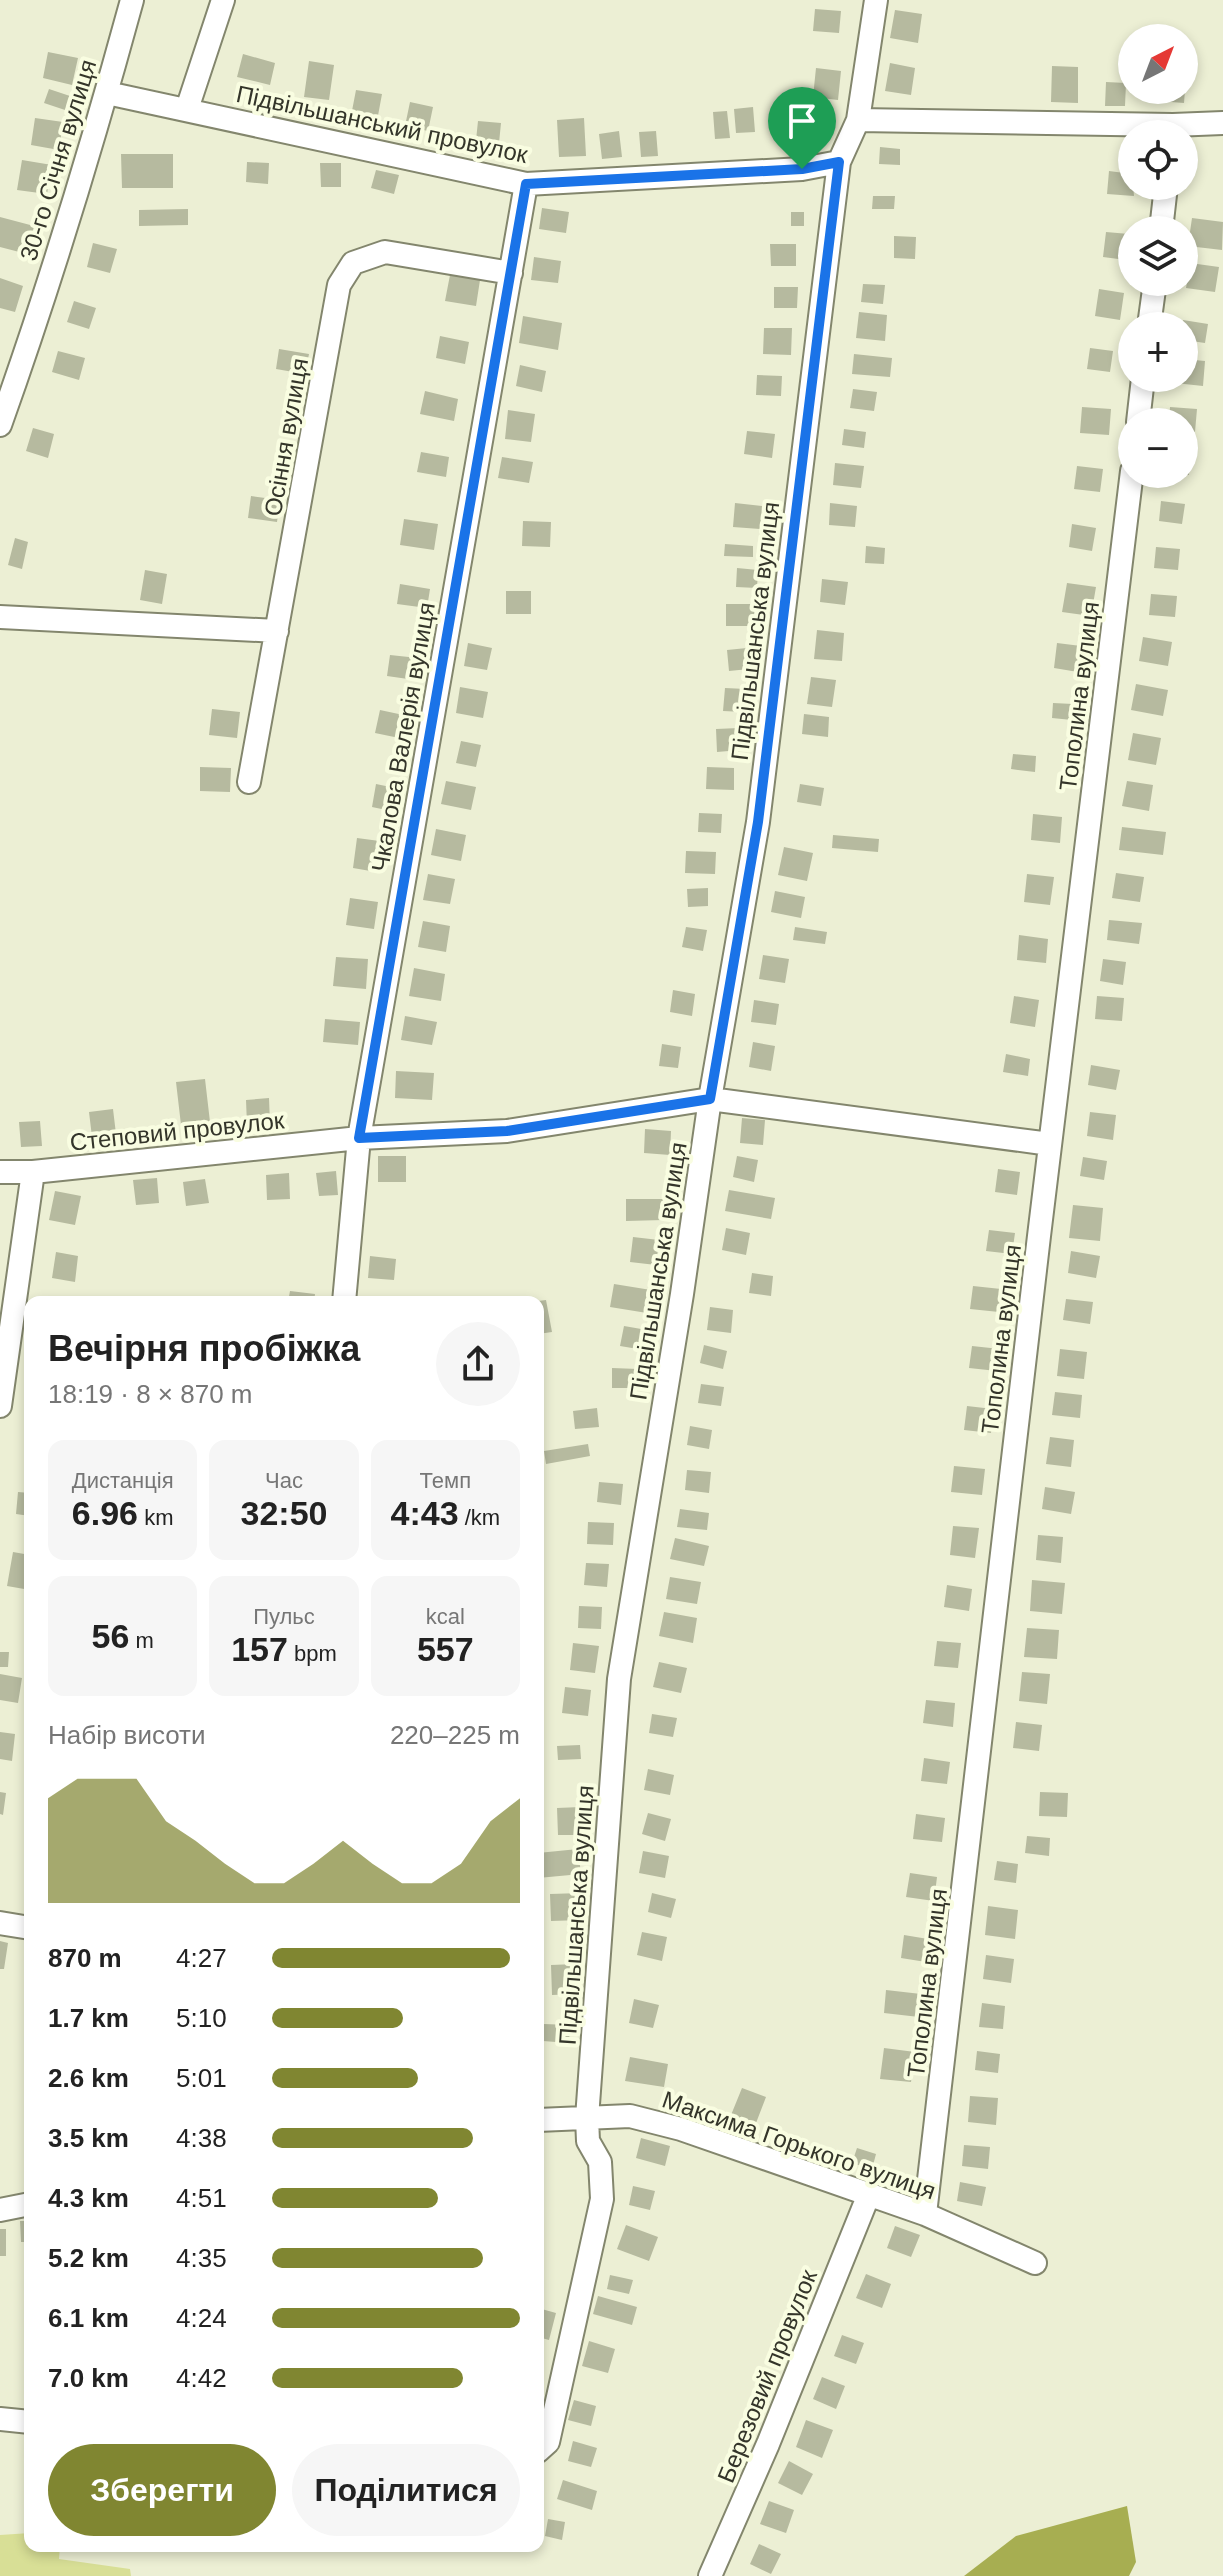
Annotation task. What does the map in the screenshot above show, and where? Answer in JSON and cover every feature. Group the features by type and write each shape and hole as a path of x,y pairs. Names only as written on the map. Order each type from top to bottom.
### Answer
{"street":[{"name":"30-го Січня вулиця","path":"0,425 27,350 107,93 132,0"},
{"path":"187,109 223,0"},
{"name":"Підвільшанська вулиця","path":"544,2446 548,2442 602,2199 600,2162 588,2141 587,2118 619,1679 682,1294 710,1099 758,822 839,162 858,120 876,0"},
{"name":"Підвільшанський провулок","path":"107,93 526,184 802,169 839,162"},
{"path":"858,120 1118,128"},
{"path":"1198,126 1223,123"},
{"name":"Чкалова Валерія вулиця","path":"345,1296 359,1138 526,184"},
{"name":"Осіння вулиця","path":"249,782 339,285 353,263 385,252 511,273"},
{"name":"Тополина вулиця","path":"925,2214 1130,488"},
{"path":"0,617 277,631"},
{"name":"Степовий провулок","path":"0,1172 33,1172 359,1138 507,1131 710,1099 1050,1144"},
{"path":"0,1406 33,1172"},
{"path":"0,1923 24,1927"},
{"name":"Максима Горького вулиця","path":"544,2120 630,2116 681,2129 925,2214 1035,2263"},
{"name":"Березовий провулок","path":"710,2576 768,2444 869,2194"},
{"path":"0,2210 24,2205"},
{"path":"0,2419 24,2421"}],"green space":[{"path":"1127,2506 1136,2562 1129,2576 964,2576 1016,2536"},
{"path":"24,2533 24,2552 60,2552 59,2559 130,2569 131,2576 0,2576 0,2535"}],"building":[{"path":"815,9 841,11 839,33 813,31"},
{"path":"895,10 922,14 918,43 890,38"},
{"path":"48,52 78,58 72,85 43,78"},
{"path":"243,54 275,63 270,85 237,77"},
{"path":"309,61 334,65 329,100 304,97"},
{"path":"890,63 915,68 911,95 885,91"},
{"path":"1052,66 1078,67 1078,103 1051,102"},
{"path":"816,68 841,71 838,100 813,97"},
{"path":"1106,82 1118,83 1118,104 1125,106 1105,106"},
{"path":"49,89 70,96 65,110 44,103"},
{"path":"356,90 382,94 377,121 351,116"},
{"path":"410,102 433,107 428,131 405,126"},
{"path":"753,107 755,132 736,133 734,109"},
{"path":"790,107 793,132 774,134 772,109"},
{"path":"727,111 730,138 715,139 713,112"},
{"path":"35,118 63,122 59,150 31,145"},
{"path":"584,118 586,156 559,157 557,120"},
{"path":"478,121 501,123 498,153 475,150"},
{"path":"619,131 622,157 602,159 599,134"},
{"path":"656,131 658,156 641,157 639,132"},
{"path":"880,147 900,149 900,165 879,164"},
{"path":"121,154 173,154 173,188 122,188"},
{"path":"22,160 52,165 47,194 17,190"},
{"path":"247,162 269,163 268,184 246,182"},
{"path":"320,163 341,163 341,187 321,187"},
{"path":"376,170 399,175 394,194 371,188"},
{"path":"1109,171 1118,172 1118,195 1107,194"},
{"path":"873,196 895,196 894,209 872,209"},
{"path":"542,208 569,212 566,233 539,229"},
{"path":"188,209 188,225 139,226 139,210"},
{"path":"791,212 804,212 804,226 791,226"},
{"path":"0,217 34,226 27,254 0,247"},
{"path":"1198,219 1223,222 1222,250 1198,247"},
{"path":"1106,232 1118,233 1118,259 1103,257"},
{"path":"894,236 916,237 915,259 894,258"},
{"path":"93,243 117,249 110,273 87,267"},
{"path":"770,244 796,244 796,266 771,266"},
{"path":"534,257 561,261 558,283 531,280"},
{"path":"1198,264 1219,267 1215,292 1198,290"},
{"path":"450,275 480,280 476,306 445,301"},
{"path":"0,278 23,286 15,312 0,308"},
{"path":"863,284 885,285 883,304 861,302"},
{"path":"774,287 798,287 797,308 774,308"},
{"path":"1099,289 1124,296 1118,320 1095,316"},
{"path":"74,301 96,308 89,329 67,322"},
{"path":"859,312 887,315 885,341 856,338"},
{"path":"523,316 562,323 558,350 519,343"},
{"path":"1198,322 1208,324 1205,343 1198,342"},
{"path":"764,328 792,328 791,355 763,354"},
{"path":"440,336 469,342 465,364 436,358"},
{"path":"1090,348 1113,351 1110,372 1087,369"},
{"path":"279,349 309,354 305,374 276,369"},
{"path":"58,351 85,358 79,380 52,372"},
{"path":"854,354 892,358 890,377 852,374"},
{"path":"1198,360 1205,361 1203,386 1198,385"},
{"path":"520,365 546,371 542,392 516,386"},
{"path":"757,375 782,376 781,396 756,395"},
{"path":"853,389 877,392 874,411 850,408"},
{"path":"425,391 458,399 454,421 420,414"},
{"path":"1082,407 1111,409 1109,435 1080,433"},
{"path":"508,410 535,414 531,442 505,439"},
{"path":"33,428 54,434 48,458 26,451"},
{"path":"844,429 866,432 864,448 842,445"},
{"path":"747,431 775,434 772,458 744,454"},
{"path":"421,452 449,457 446,477 417,472"},
{"path":"502,457 533,462 529,483 498,478"},
{"path":"835,463 864,466 861,488 833,485"},
{"path":"1077,466 1103,469 1100,492 1074,489"},
{"path":"251,496 280,500 277,522 248,518"},
{"path":"1161,501 1185,504 1182,524 1159,521"},
{"path":"735,503 762,506 760,529 733,527"},
{"path":"830,503 857,506 855,527 829,525"},
{"path":"404,519 438,524 434,550 400,545"},
{"path":"523,521 551,522 550,547 522,546"},
{"path":"1072,524 1096,528 1092,551 1069,547"},
{"path":"15,538 28,542 22,569 8,565"},
{"path":"725,544 753,546 753,557 724,556"},
{"path":"866,546 885,548 884,564 865,563"},
{"path":"1156,547 1180,549 1178,570 1154,568"},
{"path":"737,568 758,570 757,588 736,587"},
{"path":"145,570 167,574 162,604 140,600"},
{"path":"822,579 848,582 845,605 820,602"},
{"path":"1067,583 1096,587 1091,616 1062,612"},
{"path":"400,584 430,589 427,608 397,604"},
{"path":"506,591 531,591 531,614 506,614"},
{"path":"1151,594 1177,596 1175,617 1149,615"},
{"path":"726,604 754,604 755,626 726,626"},
{"path":"817,630 844,633 842,661 814,659"},
{"path":"1143,637 1172,642 1168,666 1139,661"},
{"path":"468,643 492,648 487,670 464,666"},
{"path":"1057,643 1081,646 1078,672 1054,668"},
{"path":"747,648 749,669 729,671 727,650"},
{"path":"390,655 418,658 415,680 387,676"},
{"path":"811,677 836,680 832,707 807,704"},
{"path":"1136,684 1168,690 1163,716 1131,710"},
{"path":"460,687 488,692 483,718 456,713"},
{"path":"725,688 746,689 744,712 723,711"},
{"path":"1053,703 1073,704 1072,720 1052,718"},
{"path":"212,709 240,712 237,738 209,735"},
{"path":"380,710 408,716 404,739 375,733"},
{"path":"804,714 829,717 828,737 802,734"},
{"path":"739,728 740,750 717,752 716,729"},
{"path":"1133,733 1161,738 1156,765 1128,760"},
{"path":"461,741 481,745 476,767 456,763"},
{"path":"1013,754 1036,756 1035,772 1011,769"},
{"path":"200,767 231,768 230,792 200,791"},
{"path":"707,767 734,768 734,790 706,789"},
{"path":"446,781 476,787 471,810 441,804"},
{"path":"1127,781 1153,785 1149,811 1122,806"},
{"path":"376,784 400,789 396,812 372,807"},
{"path":"800,784 824,788 821,806 797,802"},
{"path":"699,813 722,814 721,833 698,832"},
{"path":"1033,814 1062,817 1060,843 1031,840"},
{"path":"1122,827 1166,832 1163,855 1119,850"},
{"path":"436,829 466,835 461,861 431,855"},
{"path":"833,835 879,839 878,852 832,848"},
{"path":"357,838 387,842 382,873 353,868"},
{"path":"784,847 813,853 807,881 778,875"},
{"path":"686,851 716,852 715,874 685,873"},
{"path":"1116,873 1144,877 1140,902 1112,898"},
{"path":"428,874 455,879 450,904 423,900"},
{"path":"1027,874 1054,877 1050,905 1024,902"},
{"path":"708,888 708,906 688,907 687,889"},
{"path":"775,891 805,897 801,918 771,912"},
{"path":"350,898 378,902 374,929 346,925"},
{"path":"1109,920 1142,923 1139,944 1107,940"},
{"path":"423,921 450,926 446,952 418,947"},
{"path":"686,927 707,930 703,951 682,947"},
{"path":"795,927 827,932 825,944 793,940"},
{"path":"1019,935 1048,939 1046,963 1017,960"},
{"path":"763,955 789,959 785,983 759,979"},
{"path":"336,957 368,959 366,989 333,986"},
{"path":"1103,959 1126,962 1123,985 1100,981"},
{"path":"414,968 445,974 441,1001 409,996"},
{"path":"673,990 695,994 692,1016 670,1012"},
{"path":"1014,996 1039,1000 1035,1027 1010,1023"},
{"path":"1097,996 1124,998 1122,1021 1095,1019"},
{"path":"754,1000 779,1004 776,1025 751,1022"},
{"path":"405,1016 437,1022 432,1045 401,1040"},
{"path":"325,1019 360,1022 358,1045 323,1042"},
{"path":"753,1042 775,1046 771,1071 749,1067"},
{"path":"662,1044 681,1047 678,1068 659,1066"},
{"path":"1006,1054 1030,1059 1028,1076 1003,1072"},
{"path":"1091,1065 1120,1070 1116,1090 1088,1085"},
{"path":"396,1071 434,1073 432,1100 395,1098"},
{"path":"205,1079 210,1122 181,1125 176,1082"},
{"path":"269,1098 270,1124 247,1125 246,1100"},
{"path":"113,1109 116,1134 92,1137 89,1112"},
{"path":"1090,1112 1116,1115 1113,1140 1087,1136"},
{"path":"742,1118 765,1120 763,1145 740,1143"},
{"path":"40,1121 42,1146 21,1147 19,1122"},
{"path":"645,1129 671,1131 670,1155 644,1153"},
{"path":"378,1156 406,1156 406,1182 378,1182"},
{"path":"737,1156 758,1160 754,1182 733,1177"},
{"path":"1083,1157 1107,1161 1104,1180 1080,1176"},
{"path":"998,1169 1020,1172 1017,1195 995,1192"},
{"path":"336,1171 338,1195 319,1196 316,1173"},
{"path":"289,1173 290,1199 267,1200 266,1175"},
{"path":"157,1178 159,1203 136,1205 133,1180"},
{"path":"205,1179 209,1203 186,1206 183,1182"},
{"path":"729,1190 775,1198 771,1219 725,1211"},
{"path":"55,1191 81,1196 75,1225 49,1220"},
{"path":"626,1199 663,1199 663,1220 626,1221"},
{"path":"1073,1205 1103,1208 1100,1241 1069,1238"},
{"path":"726,1228 750,1233 746,1255 722,1250"},
{"path":"989,1230 1015,1233 1012,1254 986,1251"},
{"path":"633,1237 659,1240 656,1265 630,1262"},
{"path":"1071,1251 1100,1256 1096,1278 1068,1273"},
{"path":"56,1252 78,1256 75,1282 52,1278"},
{"path":"370,1256 396,1259 394,1280 368,1278"},
{"path":"752,1273 773,1276 771,1296 749,1293"},
{"path":"614,1284 651,1290 647,1313 610,1307"},
{"path":"973,1286 1001,1289 999,1312 970,1309"},
{"path":"290,1291 315,1294 315,1296 289,1296"},
{"path":"1066,1299 1093,1302 1090,1324 1063,1320"},
{"path":"544,1300 552,1332 544,1333"},
{"path":"710,1307 733,1310 731,1333 707,1330"},
{"path":"624,1326 647,1330 644,1350 620,1346"},
{"path":"704,1345 727,1351 723,1369 700,1363"},
{"path":"972,1346 1000,1349 997,1371 969,1368"},
{"path":"1060,1349 1087,1352 1084,1379 1057,1376"},
{"path":"612,1368 638,1369 638,1388 612,1388"},
{"path":"701,1384 724,1387 721,1406 698,1403"},
{"path":"1055,1392 1082,1395 1080,1418 1052,1415"},
{"path":"967,1406 993,1409 991,1433 964,1430"},
{"path":"597,1408 599,1427 575,1429 573,1411"},
{"path":"690,1426 712,1430 709,1449 687,1445"},
{"path":"1050,1437 1074,1440 1071,1467 1046,1464"},
{"path":"588,1444 590,1456 546,1464 544,1451"},
{"path":"954,1466 985,1469 982,1495 951,1492"},
{"path":"687,1470 711,1472 709,1493 685,1490"},
{"path":"599,1482 623,1484 621,1505 597,1502"},
{"path":"1045,1487 1075,1492 1071,1514 1042,1509"},
{"path":"18,1492 24,1492 24,1515 16,1514"},
{"path":"680,1509 709,1513 707,1530 677,1527"},
{"path":"588,1522 614,1523 613,1545 587,1544"},
{"path":"953,1526 979,1528 975,1558 950,1555"},
{"path":"1038,1535 1063,1537 1061,1563 1036,1560"},
{"path":"675,1538 709,1546 704,1566 670,1559"},
{"path":"13,1552 24,1554 24,1589 7,1586"},
{"path":"586,1563 609,1564 607,1587 584,1585"},
{"path":"670,1577 701,1582 697,1604 666,1599"},
{"path":"1032,1580 1065,1583 1062,1614 1030,1611"},
{"path":"947,1585 972,1589 969,1611 944,1607"},
{"path":"579,1606 602,1607 601,1629 578,1628"},
{"path":"664,1612 697,1618 693,1643 659,1636"},
{"path":"1027,1628 1059,1630 1057,1659 1024,1657"},
{"path":"937,1641 961,1643 958,1668 934,1666"},
{"path":"573,1643 599,1646 595,1673 570,1670"},
{"path":"0,1652 9,1652 8,1667 0,1667"},
{"path":"659,1662 687,1668 681,1693 653,1687"},
{"path":"1022,1672 1050,1674 1047,1704 1019,1701"},
{"path":"0,1674 22,1678 18,1703 0,1700"},
{"path":"565,1687 591,1690 588,1716 562,1713"},
{"path":"926,1700 955,1703 953,1727 923,1723"},
{"path":"652,1714 677,1718 673,1737 649,1733"},
{"path":"1016,1722 1042,1725 1039,1751 1013,1748"},
{"path":"0,1732 15,1734 12,1761 0,1759"},
{"path":"580,1745 581,1759 558,1760 557,1746"},
{"path":"924,1758 950,1762 947,1784 921,1781"},
{"path":"648,1769 674,1775 670,1795 644,1790"},
{"path":"0,1792 6,1793 3,1815 0,1814"},
{"path":"1040,1792 1068,1793 1067,1817 1039,1816"},
{"path":"581,1807 582,1835 558,1835 557,1808"},
{"path":"648,1813 671,1819 665,1841 642,1834"},
{"path":"916,1814 945,1818 942,1842 913,1839"},
{"path":"1027,1836 1050,1838 1049,1856 1025,1853"},
{"path":"578,1849 581,1874 544,1877 544,1852"},
{"path":"643,1851 669,1856 665,1878 639,1873"},
{"path":"997,1861 1018,1864 1016,1883 994,1880"},
{"path":"910,1873 937,1877 934,1901 906,1897"},
{"path":"581,1893 582,1920 551,1921 550,1894"},
{"path":"652,1893 676,1899 671,1918 648,1912"},
{"path":"988,1906 1018,1910 1015,1939 985,1935"},
{"path":"642,1932 667,1937 662,1961 637,1955"},
{"path":"904,1935 928,1939 926,1962 901,1958"},
{"path":"0,1941 8,1943 4,1969 0,1969"},
{"path":"986,1955 1014,1959 1011,1983 983,1979"},
{"path":"576,1964 577,1994 552,1995 551,1965"},
{"path":"886,1990 921,1994 919,2017 884,2013"},
{"path":"634,1999 659,2005 653,2028 629,2023"},
{"path":"982,2003 1005,2006 1003,2029 979,2027"},
{"path":"544,2024 570,2025 569,2043 544,2041"},
{"path":"884,2048 915,2052 911,2082 880,2079"},
{"path":"977,2051 1000,2054 998,2073 975,2070"},
{"path":"630,2057 668,2064 664,2087 625,2081"},
{"path":"742,2088 766,2097 756,2123 731,2115"},
{"path":"970,2096 998,2098 996,2125 968,2122"},
{"path":"641,2138 670,2146 665,2166 636,2158"},
{"path":"964,2145 990,2147 988,2169 962,2166"},
{"path":"857,2148 876,2154 872,2169 852,2163"},
{"path":"960,2182 986,2187 982,2206 957,2201"},
{"path":"633,2186 655,2191 650,2210 629,2205"},
{"path":"20,2221 24,2221 24,2242 21,2242"},
{"path":"626,2225 658,2237 649,2261 617,2249"},
{"path":"895,2226 920,2235 911,2257 887,2248"},
{"path":"0,2229 6,2229 6,2256 0,2256"},
{"path":"866,2274 891,2284 882,2308 856,2298"},
{"path":"610,2275 633,2280 629,2294 607,2289"},
{"path":"598,2296 637,2307 632,2325 593,2314"},
{"path":"544,2310 556,2313 549,2340 544,2339"},
{"path":"842,2335 864,2343 856,2364 834,2356"},
{"path":"589,2341 615,2349 608,2373 582,2366"},
{"path":"822,2377 845,2386 836,2409 813,2399"},
{"path":"574,2400 596,2406 591,2426 568,2420"},
{"path":"806,2420 833,2430 822,2458 796,2447"},
{"path":"573,2441 597,2448 591,2467 568,2461"},
{"path":"789,2461 813,2474 802,2495 778,2483"},
{"path":"563,2480 597,2491 592,2510 557,2499"},
{"path":"769,2501 794,2510 786,2533 760,2524"},
{"path":"548,2519 565,2522 562,2540 545,2536"},
{"path":"759,2544 781,2554 771,2574 750,2564"}],"route":[{"path":"839,162 758,822 710,1099 507,1131 359,1138 526,184 802,169 839,162"}]}
